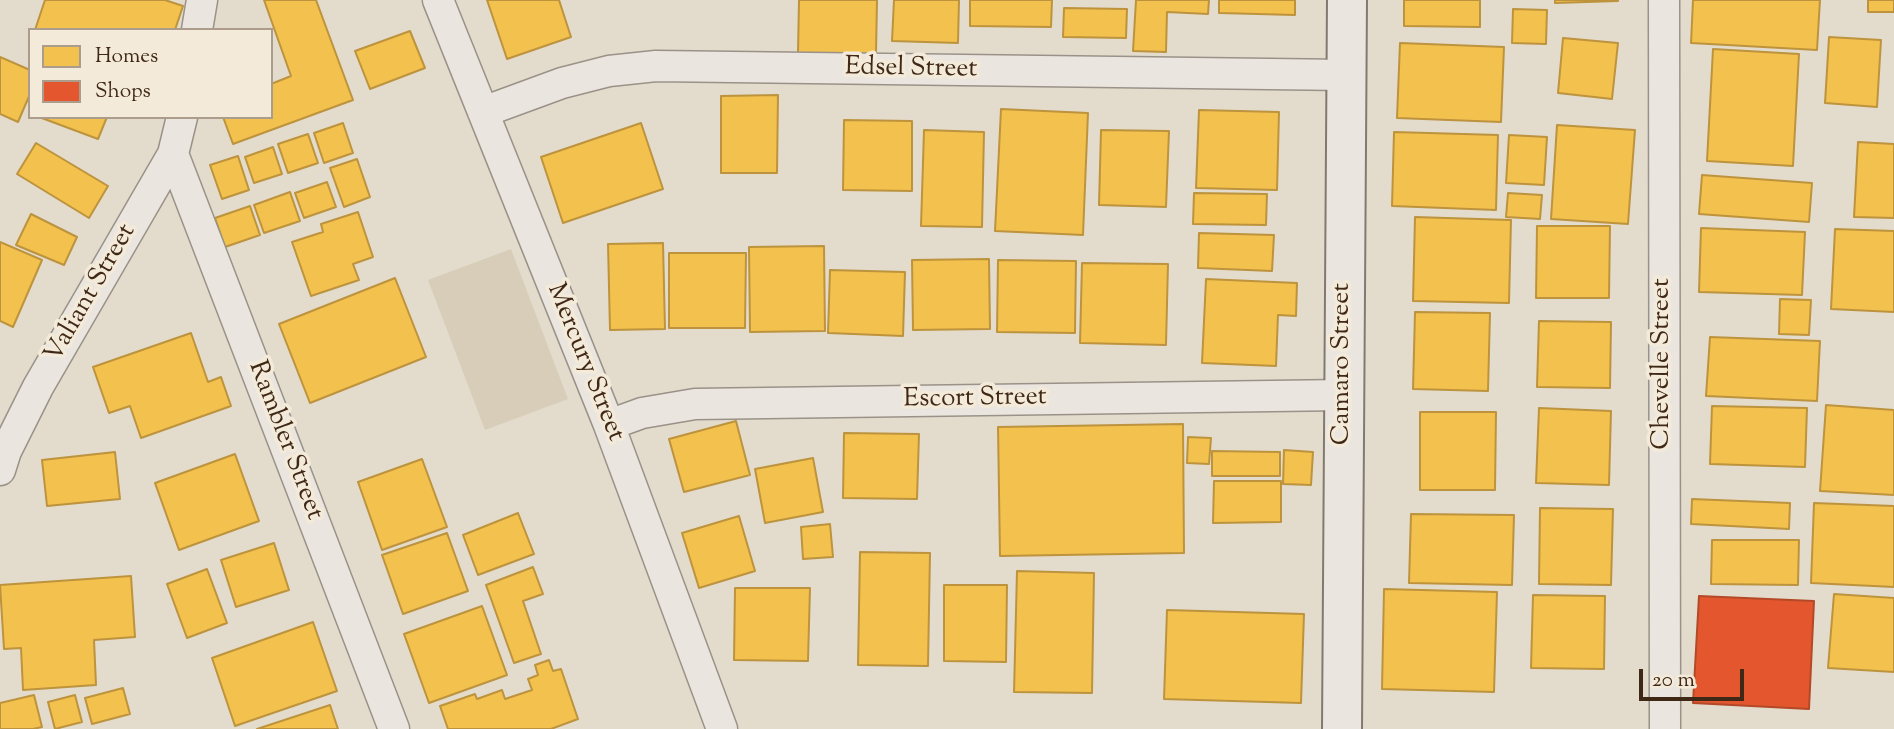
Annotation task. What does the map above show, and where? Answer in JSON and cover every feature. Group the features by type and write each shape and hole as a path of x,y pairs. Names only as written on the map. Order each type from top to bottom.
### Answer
{"street":[{"path":"197,28 202,0"},
{"name":"Mercury Street","path":"438,0 609,425 722,729"},
{"name":"Camaro Street","path":"1342,729 1347,0"},
{"name":"Chevelle Street","path":"1664,0 1665,729"},
{"name":"Edsel Street","path":"483,112 562,83 610,71 656,66 1346,75"},
{"name":"Valiant Street","path":"0,470 6,451 38,387 173,154 182,119"},
{"name":"Rambler Street","path":"173,154 394,729"},
{"name":"Escort Street","path":"609,425 642,413 695,404 1344,395"}],"shaded area":[{"path":"511,249 568,399 485,430 428,280"}],"building: Homes":[{"path":"45,0 165,0 183,6 176,28 36,28"},
{"path":"264,0 316,0 353,100 233,144 224,119 273,119 273,83 291,76"},
{"path":"487,0 559,0 571,37 507,59"},
{"path":"799,0 877,0 876,54 798,53"},
{"path":"894,0 959,0 958,43 892,41"},
{"path":"970,0 1052,0 1051,27 970,26"},
{"path":"1136,0 1209,0 1208,14 1167,12 1166,52 1133,51"},
{"path":"1219,0 1295,0 1295,15 1219,13"},
{"path":"1404,0 1480,0 1480,27 1404,26"},
{"path":"1555,0 1618,0 1618,1 1555,3"},
{"path":"1693,0 1820,0 1817,50 1691,43"},
{"path":"1868,0 1894,0 1894,12 1868,12"},
{"path":"1064,8 1127,9 1126,38 1063,37"},
{"path":"1513,9 1547,10 1546,44 1512,43"},
{"path":"410,31 425,68 370,89 355,51"},
{"path":"1829,37 1881,40 1877,107 1825,103"},
{"path":"1563,38 1618,43 1612,99 1558,93"},
{"path":"1400,43 1504,47 1501,122 1397,118"},
{"path":"1713,49 1799,54 1793,166 1707,161"},
{"path":"0,57 28,69 28,99 18,122 0,114"},
{"path":"778,95 777,173 721,173 721,96"},
{"path":"1001,109 1088,113 1083,235 995,231"},
{"path":"1199,110 1279,112 1277,190 1196,188"},
{"path":"44,119 106,119 98,139"},
{"path":"844,120 912,121 912,191 843,190"},
{"path":"343,123 353,153 324,163 314,133"},
{"path":"641,123 663,189 563,223 541,157"},
{"path":"1557,125 1635,130 1628,224 1551,219"},
{"path":"924,130 984,132 982,227 921,226"},
{"path":"1101,130 1169,131 1166,207 1099,205"},
{"path":"1394,132 1498,135 1496,210 1392,206"},
{"path":"308,134 318,163 288,173 278,144"},
{"path":"1509,135 1547,137 1544,185 1506,183"},
{"path":"1858,142 1894,144 1894,218 1854,217"},
{"path":"36,143 108,186 89,218 17,174"},
{"path":"273,147 282,174 254,183 245,157"},
{"path":"238,156 249,190 222,199 210,165"},
{"path":"357,159 370,197 344,207 330,168"},
{"path":"1702,175 1812,183 1809,222 1699,214"},
{"path":"327,182 336,207 304,218 295,193"},
{"path":"290,192 300,221 264,233 254,205"},
{"path":"1194,193 1267,194 1266,225 1193,224"},
{"path":"1508,193 1542,195 1540,219 1506,217"},
{"path":"250,206 260,235 225,247 215,218"},
{"path":"358,212 373,257 353,264 359,280 311,296 292,242 323,232 321,224"},
{"path":"31,214 77,237 64,265 16,245"},
{"path":"1415,217 1511,220 1509,303 1413,301"},
{"path":"1537,226 1610,226 1609,298 1536,298"},
{"path":"1701,228 1805,232 1802,295 1699,292"},
{"path":"1835,229 1894,231 1894,312 1831,309"},
{"path":"1199,233 1274,235 1272,271 1198,268"},
{"path":"0,242 42,260 13,327 0,321"},
{"path":"663,243 665,329 610,330 608,244"},
{"path":"824,246 825,331 750,332 749,247"},
{"path":"669,253 746,253 745,328 669,328"},
{"path":"989,259 990,329 913,330 912,260"},
{"path":"998,260 1076,261 1075,333 997,332"},
{"path":"1082,263 1168,264 1166,345 1080,343"},
{"path":"830,270 905,272 903,336 828,333"},
{"path":"395,278 426,357 310,403 279,324"},
{"path":"1206,279 1297,283 1296,316 1278,315 1276,366 1202,363"},
{"path":"1780,299 1811,300 1809,335 1779,334"},
{"path":"1415,312 1490,313 1488,391 1413,389"},
{"path":"1539,321 1611,322 1610,388 1537,387"},
{"path":"191,333 208,382 221,377 231,406 141,438 130,406 109,413 93,367"},
{"path":"1710,337 1820,341 1817,401 1706,396"},
{"path":"1826,405 1894,410 1894,495 1820,491"},
{"path":"1712,406 1807,408 1805,467 1710,464"},
{"path":"1539,408 1611,411 1609,485 1536,483"},
{"path":"1420,412 1496,412 1495,490 1420,490"},
{"path":"736,421 750,475 684,492 669,439"},
{"path":"1183,424 1184,553 1000,556 998,427"},
{"path":"844,433 919,434 917,499 843,498"},
{"path":"1188,437 1211,438 1209,464 1187,463"},
{"path":"1284,450 1313,452 1311,485 1283,484"},
{"path":"1212,451 1280,452 1280,476 1212,476"},
{"path":"115,452 120,499 47,506 42,460"},
{"path":"235,454 259,521 179,550 155,483"},
{"path":"813,458 823,512 765,523 755,469"},
{"path":"422,459 447,527 382,550 358,482"},
{"path":"1214,481 1281,481 1281,522 1213,523"},
{"path":"1692,499 1790,503 1789,529 1691,524"},
{"path":"1814,503 1894,506 1894,587 1811,583"},
{"path":"1540,508 1613,509 1611,585 1539,584"},
{"path":"518,513 534,554 478,575 463,535"},
{"path":"1411,514 1514,515 1512,585 1409,583"},
{"path":"739,516 755,571 699,588 682,533"},
{"path":"830,524 833,557 803,559 801,527"},
{"path":"447,533 468,591 403,614 382,555"},
{"path":"1712,540 1799,540 1798,585 1711,584"},
{"path":"274,543 289,590 236,607 221,560"},
{"path":"860,552 930,553 928,666 858,665"},
{"path":"533,567 543,594 523,601 541,654 514,663 486,585"},
{"path":"207,569 227,623 187,638 167,584"},
{"path":"1017,571 1094,573 1092,693 1014,692"},
{"path":"131,576 135,637 94,640 96,685 23,690 21,648 4,649 0,585"},
{"path":"944,585 1007,585 1006,662 944,661"},
{"path":"735,588 810,588 808,661 734,660"},
{"path":"1384,589 1497,592 1494,692 1382,689"},
{"path":"1834,594 1894,598 1894,672 1828,668"},
{"path":"1533,595 1605,596 1604,669 1531,668"},
{"path":"482,606 507,675 429,703 404,634"},
{"path":"1167,610 1304,614 1301,703 1164,699"},
{"path":"313,622 337,691 235,726 212,658"},
{"path":"549,660 553,671 561,669 578,719 551,729 448,729 440,706 475,694 477,699 502,690 505,699 532,690 528,679 538,675 535,665"},
{"path":"123,688 130,714 92,724 85,698"},
{"path":"34,695 42,727 0,729 0,703"},
{"path":"75,695 82,722 55,729 48,702"},
{"path":"330,705 338,729 257,729"}],"building: Shops":[{"path":"1699,596 1814,601 1809,709 1693,703"}]}
